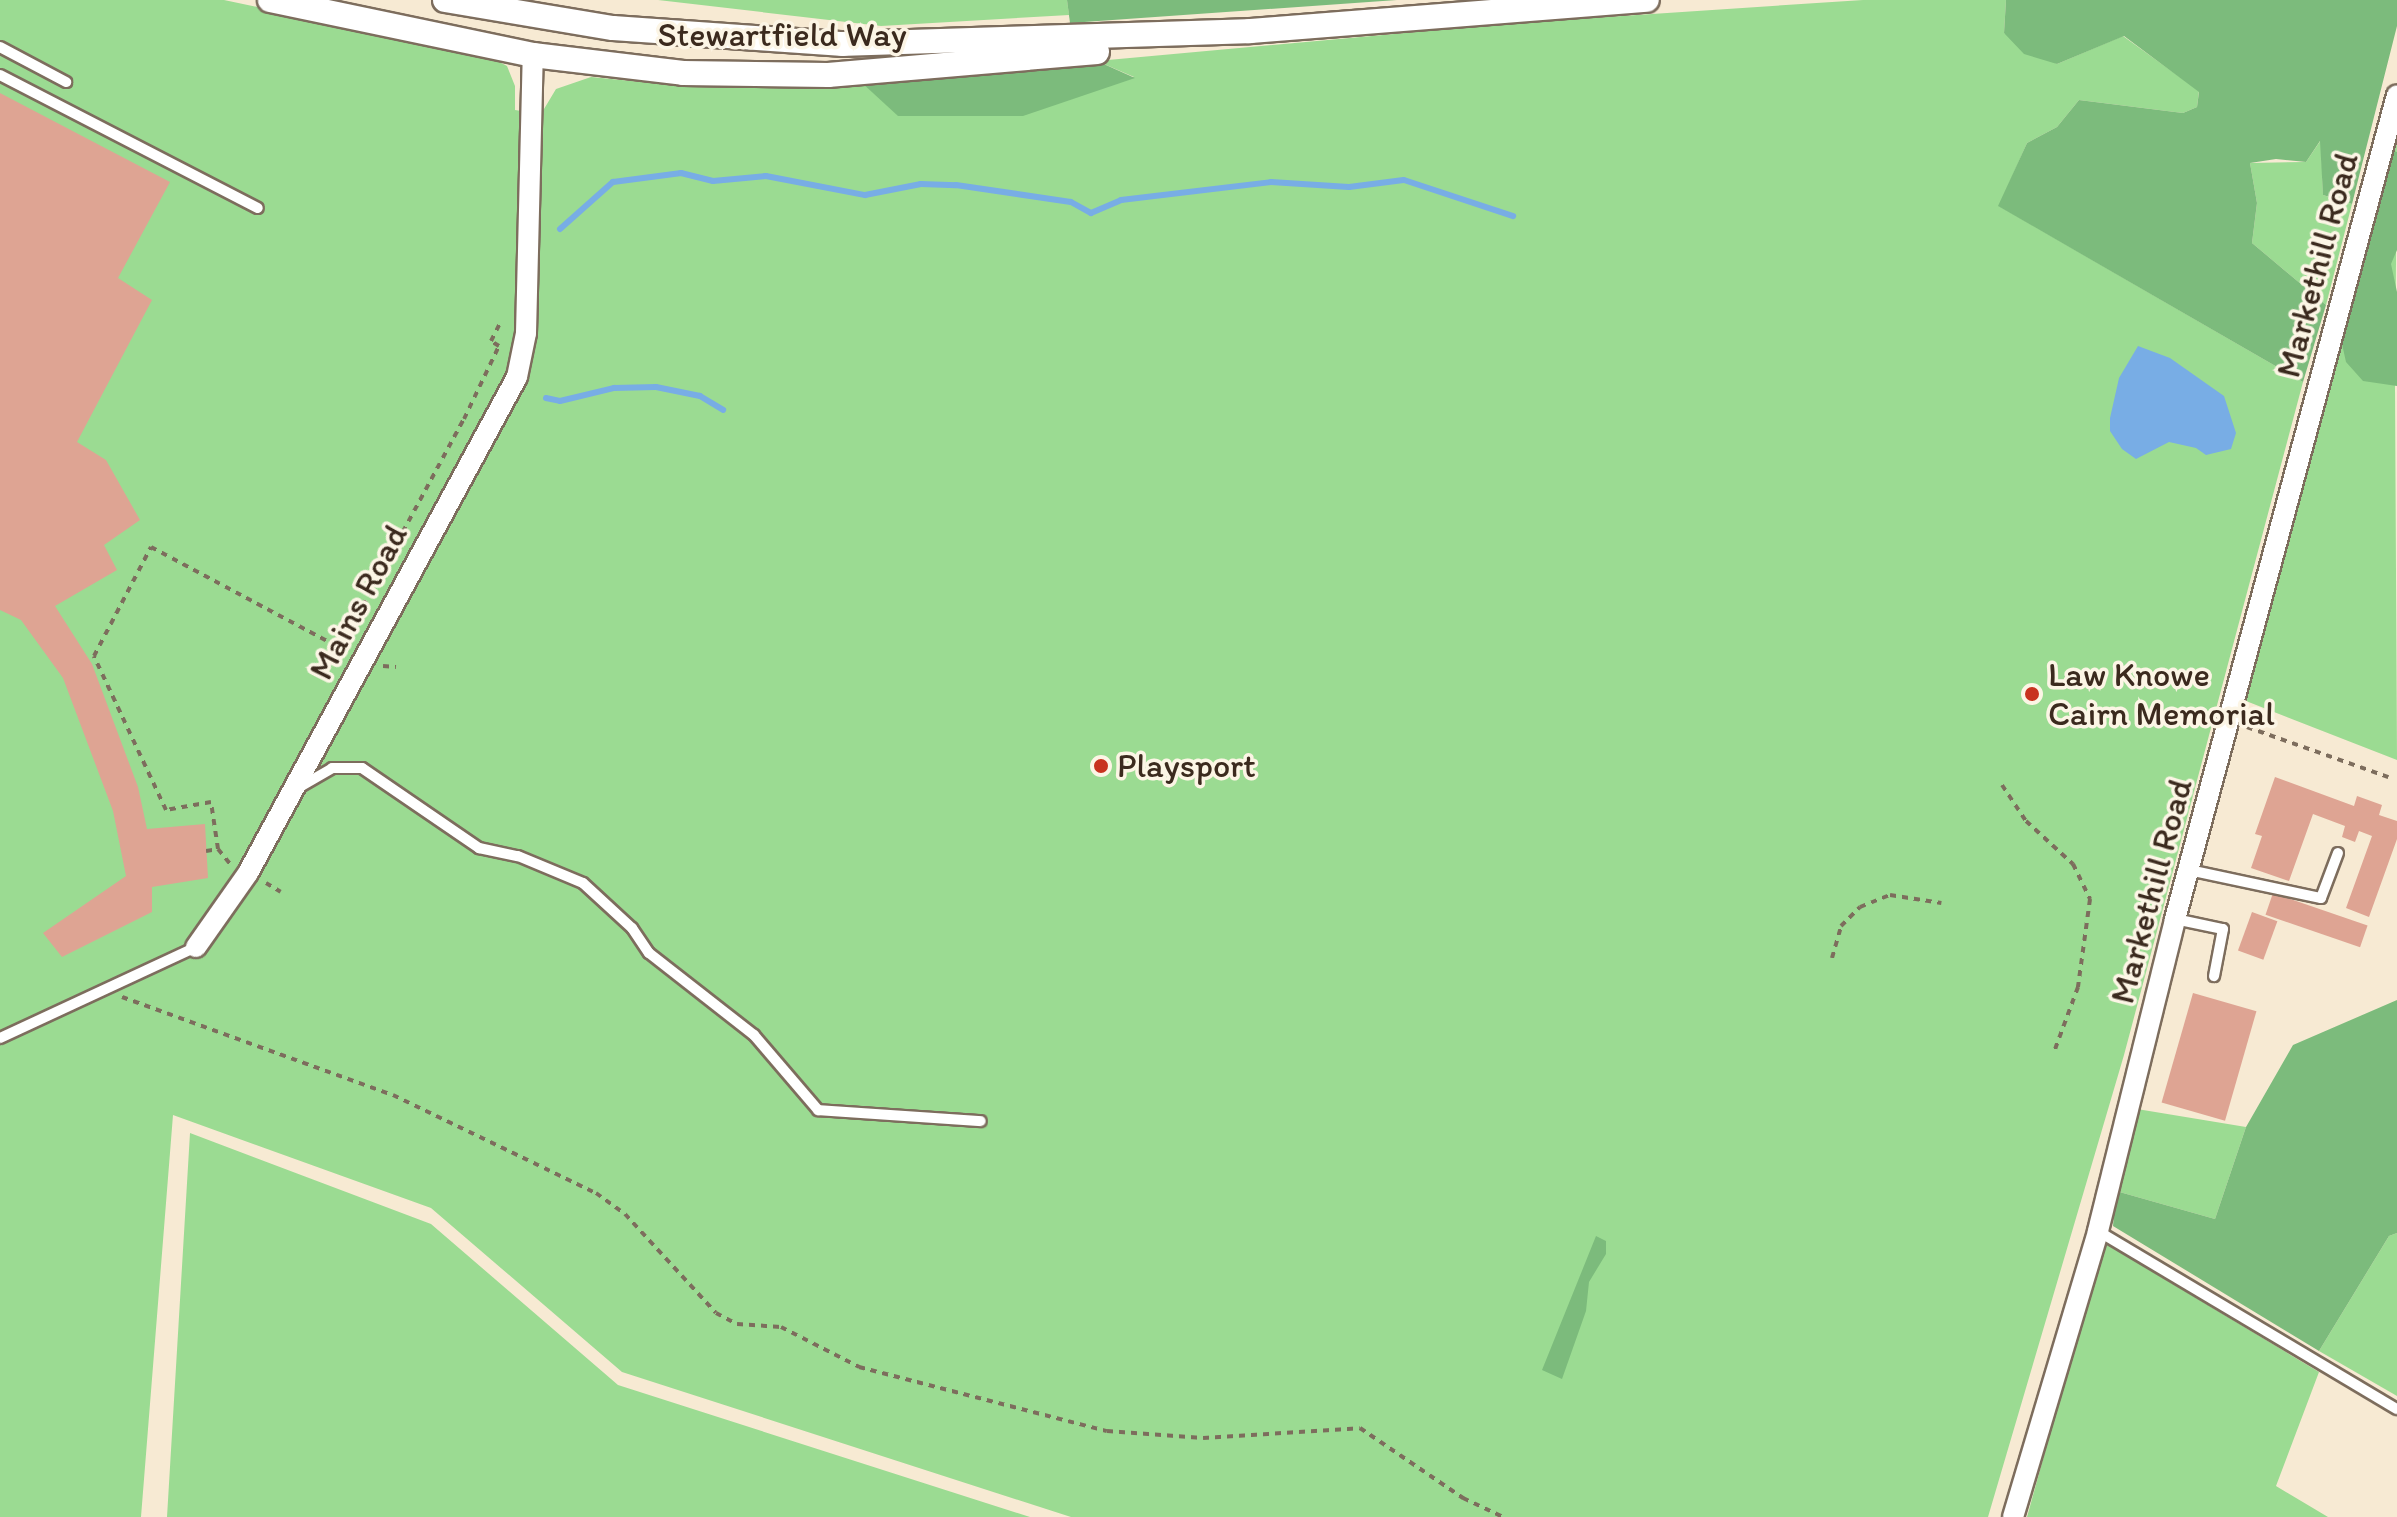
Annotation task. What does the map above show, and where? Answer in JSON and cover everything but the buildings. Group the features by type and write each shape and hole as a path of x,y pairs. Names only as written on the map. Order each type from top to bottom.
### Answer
{"street":[{"name":"Stewartfield Way","path":"270,0 533,55 683,73 828,75 1102,52 1250,31"},
{"name":"Stewartfield Way","path":"445,0 613,28 843,44 1250,31 1647,0"},
{"name":"Mains Road","path":"196,947 248,873 517,377 526,333 533,55"},
{"name":"Markethill Road","path":"2013,1517 2098,1231 2175,919 2393,121 2397,95"}],"lane":[{"path":"0,47 66,82"},
{"path":"0,75 258,208"},
{"path":"292,791 332,768 362,768 479,848 518,856 583,883 632,928 649,953 754,1035 818,1110 981,1121"},
{"path":"2189,870 2321,898 2338,853"},
{"path":"2175,919 2223,929 2214,976"},
{"name":"Mains Road","path":"0,1038 196,947"},
{"path":"2098,1231 2397,1409"}],"path":[{"path":"206,851 218,849 211,802 166,810 94,656 151,547 340,648 464,419 499,346 491,341 499,325"},
{"path":"2230,721 2388,777"},
{"path":"2002,785 2033,829 2073,864 2090,899 2078,987 2054,1052"},
{"path":"1832,958 1841,926 1860,907 1890,895 1941,903"},
{"path":"104,990 393,1095 596,1193 625,1214 716,1313 737,1324 781,1327 859,1367 1107,1431 1203,1438 1360,1428 1463,1498 1503,1517"}],"green space":[{"name":"Playsport","path":"0,0 224,0 488,56 507,66 515,86 515,110 541,114 556,89 591,77 682,86 773,87 1134,77 1097,61 1515,23 1863,0 2006,0 2004,33 2057,64 2123,36 2199,91 2197,107 2183,113 2079,100 2057,127 2027,143 1999,206 2303,382 2124,1055 1988,1517 1071,1517 622,1372 431,1208 173,1115 141,1517 0,1517"},
{"path":"658,0 1067,0 1069,15 881,26"},
{"path":"1067,0 1397,0 1070,23"},
{"path":"2006,0 2397,0 2397,26 2352,204 2323,195 2320,141 2306,162 2276,159 2250,163 2257,203 2252,243 2326,305 2303,382 1998,206 2027,143 2057,127 2079,100 2183,113 2197,107 2199,92 2124,36 2057,64 2024,54 2004,33"},
{"path":"1097,61 1135,78 1023,116 898,116 861,82"},
{"path":"2397,138 2395,385 2397,760 2246,701"},
{"path":"2321,140 2323,195 2352,204 2326,305 2252,243 2257,203 2250,163 2306,162"},
{"path":"2393,151 2397,152 2397,250 2391,264 2397,292 2397,386 2363,381 2346,362 2342,344"},
{"path":"2397,1000 2397,1233 2389,1236 2319,1351 2113,1226 2116,1191 2215,1219 2246,1127 2293,1045"},
{"path":"2137,1109 2246,1127 2215,1219 2116,1191"},
{"path":"190,1133 431,1224 618,1385 1030,1517 167,1517"},
{"path":"2397,1233 2397,1396 2319,1351 2389,1236"},
{"path":"1596,1236 1606,1241 1606,1254 1589,1282 1586,1311 1562,1379 1542,1370"},
{"path":"2103,1242 2319,1372 2276,1486 2328,1517 2027,1517"}],"water":[{"path":"2138,346 2170,358 2224,396 2236,433 2231,449 2206,455 2196,448 2169,442 2136,459 2122,449 2110,431 2110,418 2119,378"}],"waterway":[{"path":"560,229 613,182 681,173 713,181 766,176 865,195 921,184 956,185 1071,202 1091,213 1121,200 1271,182 1349,187 1404,180 1513,216"},
{"path":"546,398 560,401 614,388 656,387 700,396 723,410"}],"place":[{"name":"Law Knowe Cairn Memorial","path":"2032,694"},
{"name":"Playsport","path":"1101,766"}]}
